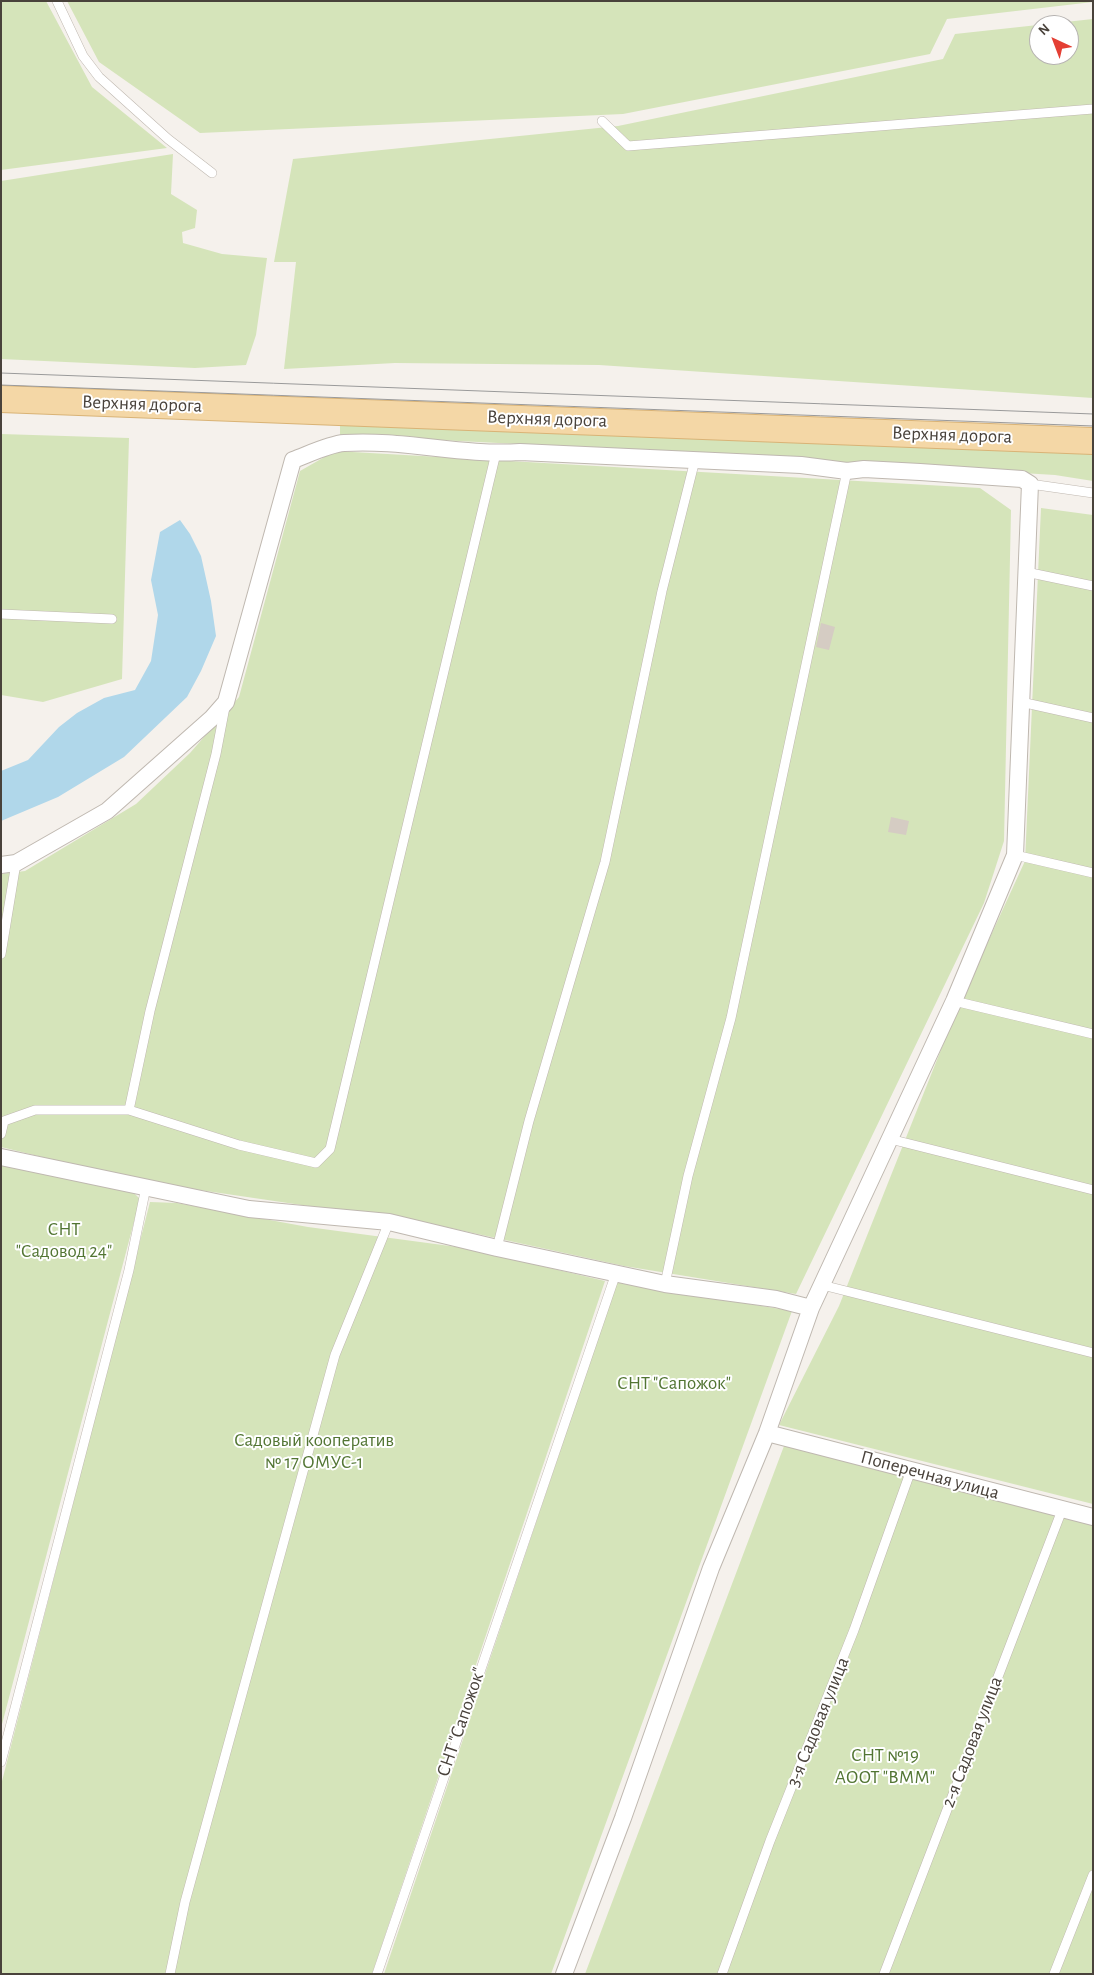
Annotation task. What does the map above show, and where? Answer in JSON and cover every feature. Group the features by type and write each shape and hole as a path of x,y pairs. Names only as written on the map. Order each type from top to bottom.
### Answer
{"main road":[{"name":"Верхняя дорога","path":"1,399 1093,441"}],"street":[{"path":"9,864 107,811 212,718 226,702 293,460 342,443 440,447 496,453 520,452 695,460 800,466 847,471 864,469 920,472 1022,479 1030,484 1015,855 954,1001 811,1308 767,1433 711,1568 623,1818 564,1974"},
{"path":"1,1158 249,1209 389,1222 497,1248 665,1284 776,1299 811,1308"},
{"name":"Поперечная улица","path":"767,1433 1093,1517"}],"lane":[{"path":"57,1 82,56 99,77 168,140 212,174"},
{"path":"602,121 628,146 1093,109"},
{"path":"1,1134 3,1119 35,1110 129,1110 239,1145 316,1163 330,1149 496,453"},
{"path":"497,1248 529,1121 605,862 662,592 695,460"},
{"path":"665,1284 688,1176 731,1018 847,471"},
{"path":"1030,484 1093,494"},
{"path":"1026,572 1093,586"},
{"path":"1,614 112,619"},
{"path":"129,1110 150,1011 216,754 226,702"},
{"path":"1021,702 1093,718"},
{"path":"1015,855 1093,873"},
{"path":"1,954 9,864"},
{"path":"954,1001 1093,1034"},
{"path":"890,1139 1093,1190"},
{"path":"1,1762 129,1270 146,1187"},
{"path":"170,1974 187,1892 335,1355 389,1222"},
{"name":"СНТ \"Сапожок\"","path":"376,1974 616,1273"},
{"path":"822,1285 1093,1352"},
{"name":"3-я Садовая улица","path":"722,1974 770,1841 854,1630 911,1470"},
{"name":"2-я Садовая улица","path":"884,1974 1062,1510"},
{"path":"1054,1974 1093,1875"}],"green space":[{"path":"1,1 46,1 92,87 167,148 1,170"},
{"path":"67,1 1093,2 947,19 930,54 623,114 200,133 99,62"},
{"path":"1093,19 1093,398 599,365 395,363 284,369 296,262 274,262 293,159 618,126 943,59 955,34 1029,26 1029,65 1079,65 1079,21"},
{"path":"173,154 171,194 197,210 195,228 182,232 183,243 222,254 267,258 256,335 246,365 195,368 1,359 1,181"},
{"path":"340,419 1093,453 1093,481 1055,475 656,451 340,435"},
{"path":"1,434 129,438 122,679 43,702 1,695"},
{"path":"335,451 980,488 1011,510 1004,841 984,903 796,1294 624,1266 409,1219 145,1182 1,1147 1,874 25,871 136,804 190,753 239,697 300,471"},
{"path":"1041,508 1093,515 1093,1504 779,1425 839,1306 958,1007 1025,861"},
{"name":"СНТ \"Садовод 24\"","path":"1,1160 130,1189 140,1199 1,1728"},
{"name":"Садовый кооператив № 17 ОМУС-1","path":"150,1202 177,1203 308,1227 465,1248 605,1281 372,1974 1,1974 1,1785"},
{"name":"СНТ \"Сапожок\"","path":"617,1282 792,1311 551,1974 384,1974"},
{"name":"СНТ №19 АООТ \"ВММ\"","path":"784,1446 1093,1522 1093,1974 585,1974"}],"water":[{"path":"180,520 190,534 201,556 211,601 216,636 187,697 124,757 58,797 1,821 1,771 28,760 59,727 77,713 104,698 135,690 151,661 158,615 151,580 160,532"}],"building":[{"path":"821,623 835,627 829,650 816,647"},
{"path":"891,817 909,821 906,835 888,832"}],"tram line":[{"path":"1,373 1093,414"},
{"path":"1,385 1093,426"}]}
